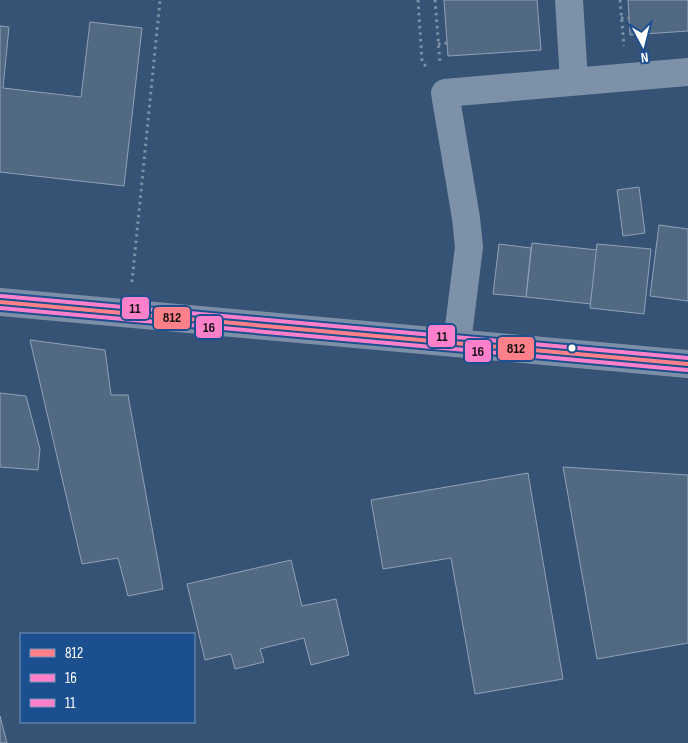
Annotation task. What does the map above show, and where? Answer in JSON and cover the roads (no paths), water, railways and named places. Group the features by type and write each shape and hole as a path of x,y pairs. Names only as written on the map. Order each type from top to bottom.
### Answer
{"main road":[{"path":"0,302 688,364"}],"street":[{"path":"569,0 574,81"},
{"path":"457,343 469,247 466,218 445,93 688,72"}]}
